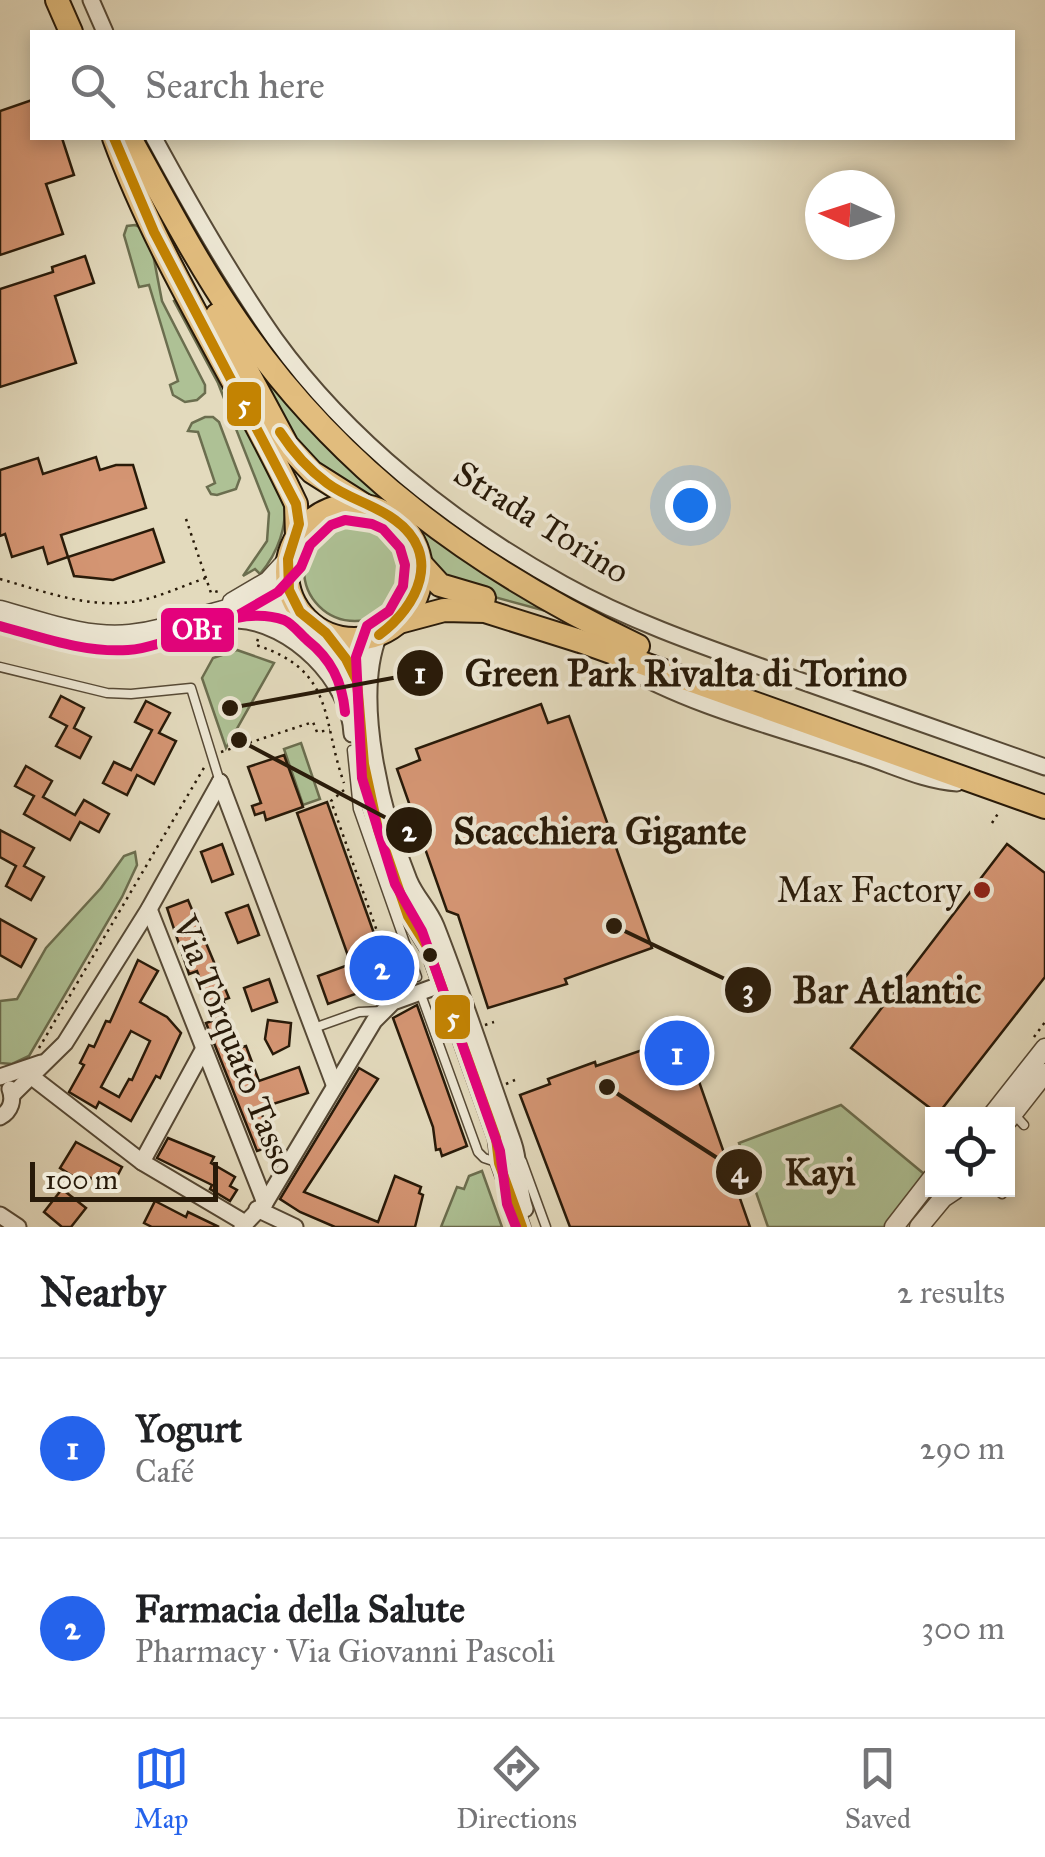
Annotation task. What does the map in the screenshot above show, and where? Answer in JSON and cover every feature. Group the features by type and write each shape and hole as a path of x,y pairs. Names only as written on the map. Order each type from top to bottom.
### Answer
{"main road":[{"path":"58,0 70,30"},
{"path":"115,140 158,242 296,504 297,536 288,559 289,590 296,608 312,625 353,640 444,610 471,609 580,641 1045,807"},
{"path":"123,140 288,445 312,472 364,506"},
{"path":"131,140 238,323 284,384 344,450 409,508 464,549 535,594 638,646"},
{"path":"297,536 323,512 344,506 377,509 404,527 420,563 433,580 448,590 521,608 638,646 1045,792"},
{"path":"389,628 410,609 418,590 420,563"}],"street":[{"path":"91,0 104,30"},
{"name":"Strada Torino","path":"155,140 206,232 276,340 373,446 480,532 563,584 616,610 704,646 1045,767"},
{"path":"219,609 268,581 288,559"},
{"path":"133,634 219,609 264,602 296,608"},
{"path":"0,610 97,633 177,635 231,620 250,622 304,649 331,676 348,708 352,750 364,764"},
{"path":"389,628 372,651 370,678 377,775 409,880 436,925 448,982 522,1227"},
{"path":"326,633 357,682 364,764 403,918 428,948 448,982 517,1155 522,1200 532,1227"},
{"path":"12,1095 0,1078 65,1043 220,782"},
{"path":"220,782 334,1084"},
{"name":"Via Torquato Tasso","path":"148,909 261,1206"},
{"path":"32,1077 142,1162 243,1225 261,1206 382,1011 415,988 448,982"},
{"path":"999,1107 1045,1048"},
{"path":"142,1162 204,1050"},
{"path":"0,1136 3,1115 12,1095 32,1077 41,1057"},
{"path":"1015,1120 1045,1073"},
{"path":"894,1227 925,1187"},
{"path":"920,1227 944,1197"},
{"path":"261,1206 294,1227"},
{"path":"0,1215 18,1227"}],"lane":[{"path":"0,666 107,693 190,688 220,782"},
{"path":"352,750 358,808 403,918 415,988 478,1152 500,1162"},
{"path":"312,1028 359,1012 382,1011"},
{"path":"517,1155 526,1168 546,1227"}],"path":[{"path":"186,520 212,593 226,588"},
{"path":"0,579 108,604 136,602 206,578"},
{"path":"264,628 256,645 285,658 315,686 327,710 346,788 332,801 397,989 415,988"},
{"path":"41,1057 211,755 313,722 317,732 330,730"},
{"path":"483,1026 494,1022"},
{"path":"504,1084 515,1080"}],"green space":[{"path":"135,225 152,249 162,301 205,385 205,393 197,400 185,402 173,395 170,385 178,381 149,285 139,287 124,235 127,226"},
{"path":"177,299 284,499 280,538 260,574 255,569 243,576 267,541 269,513 218,383 174,301"},
{"path":"241,337 292,403 557,614 454,586 431,566 423,539 404,515 351,490 296,447"},
{"path":"205,417 219,422 240,478 236,489 217,495 207,487 215,483 198,432 188,431 192,423"},
{"path":"355,519 375,523 391,534 402,550 406,570 402,590 391,606 375,617 355,621 335,617 319,606 308,590 304,570 308,550 319,534 335,523"},
{"path":"237,650 274,663 226,748 202,678 213,658"},
{"path":"301,743 320,799 303,805 284,749"},
{"path":"135,852 137,865 122,897 29,1056 12,1064 0,1063 0,1001 17,999 46,948 101,888 124,856"},
{"path":"841,1105 925,1175 925,1183 890,1227 768,1227 739,1143"},
{"path":"482,1171 502,1227 441,1227 457,1187 464,1189 469,1176"}],"building":[{"path":"30,101 30,140 63,140 74,175 46,184 63,234 0,255 0,111"},
{"path":"85,256 94,283 55,296 76,363 0,387 0,289 53,272 52,267"},
{"path":"96,457 100,470 133,465 146,508 61,535 68,557 48,564 43,547 12,557 5,534 0,536 0,470 38,458 43,474"},
{"path":"153,529 164,562 113,580 74,576 68,557"},
{"path":"61,696 84,708 74,728 91,737 80,758 56,746 67,726 50,717"},
{"path":"146,701 170,713 159,733 176,741 154,784 137,775 127,795 103,783 114,762 131,770 152,730 135,722"},
{"path":"541,704 548,723 569,716 652,948 565,979 567,984 488,1008 458,915 447,911 397,769 420,760 416,749"},
{"path":"284,755 303,807 266,820 264,812 255,815 252,806 261,803 248,767"},
{"path":"26,766 52,781 43,797 75,815 84,800 109,814 99,832 80,822 70,840 24,814 34,796 15,786"},
{"path":"327,802 391,981 328,1004 318,976 351,964 297,813"},
{"path":"0,830 34,848 24,866 44,877 31,900 6,886 16,866 0,857"},
{"path":"222,844 233,874 212,882 201,852"},
{"path":"1007,844 1045,873 1045,977 943,1107 929,1107 851,1048"},
{"path":"188,900 229,998 223,1000 239,1048 246,1046 259,1081 299,1067 308,1093 260,1108 271,1141 257,1151 206,1023 215,1020 197,971 189,974 167,908"},
{"path":"248,905 259,935 238,943 226,913"},
{"path":"0,919 36,939 21,967 0,955"},
{"path":"138,960 158,971 140,1002 167,1017 181,1033 160,1078 156,1076 131,1121 99,1102 96,1108 69,1092 84,1065 80,1063 89,1045 94,1047 106,1021 110,1022","holes":["131,1031 150,1041 132,1080 119,1097 101,1087"]},
{"path":"269,979 277,1002 252,1011 244,988"},
{"path":"417,1005 467,1146 442,1156 440,1149 436,1150 433,1127 393,1018"},
{"path":"268,1020 291,1023 289,1046 273,1054 265,1039"},
{"path":"683,1036 750,1227 570,1227 520,1095 550,1084 548,1079"},
{"path":"359,1068 378,1079 304,1192 378,1222 395,1176 421,1187 419,1193 423,1195 415,1227 335,1227 280,1199"},
{"path":"168,1138 214,1157 211,1163 235,1177 230,1186 237,1190 230,1201 210,1189 212,1185 157,1158"},
{"path":"76,1142 122,1167 111,1188 83,1174 79,1180 60,1168"},
{"path":"62,1189 86,1208 71,1227 62,1227 44,1212"},
{"path":"155,1201 186,1217 188,1212 219,1227 152,1227 144,1223"}],"transit line":[{"name":"5","path":"115,140 154,232 296,504 299,524 288,559 289,590 300,612 326,633 357,681 364,764 378,829 408,916 428,948 496,1138 499,1163 522,1227"},
{"name":"5","path":"280,432 320,478 395,520 410,534 418,549 420,580 414,595 405,610 379,635"},
{"name":"OB1","path":"226,622 278,592 301,567 310,545 331,525 345,520 372,524 383,529 400,548 405,565 403,586 389,611 367,626 356,657 362,778 395,884 422,931 500,1151 507,1204 516,1227"},
{"name":"OB1","path":"0,626 79,647 128,650 245,617 284,620 329,663 341,690 345,712"}],"place":[{"name":"Green Park Rivalta di Torino","path":"230,708"},
{"name":"Scacchiera Gigante","path":"239,740"},
{"name":"Max Factory","path":"982,890"},
{"name":"Bar Atlantic","path":"614,926"},
{"name":"Farmacia della Salute","path":"382,968"},
{"name":"Yogurt","path":"677,1053"},
{"name":"Kayi","path":"607,1087"}]}
